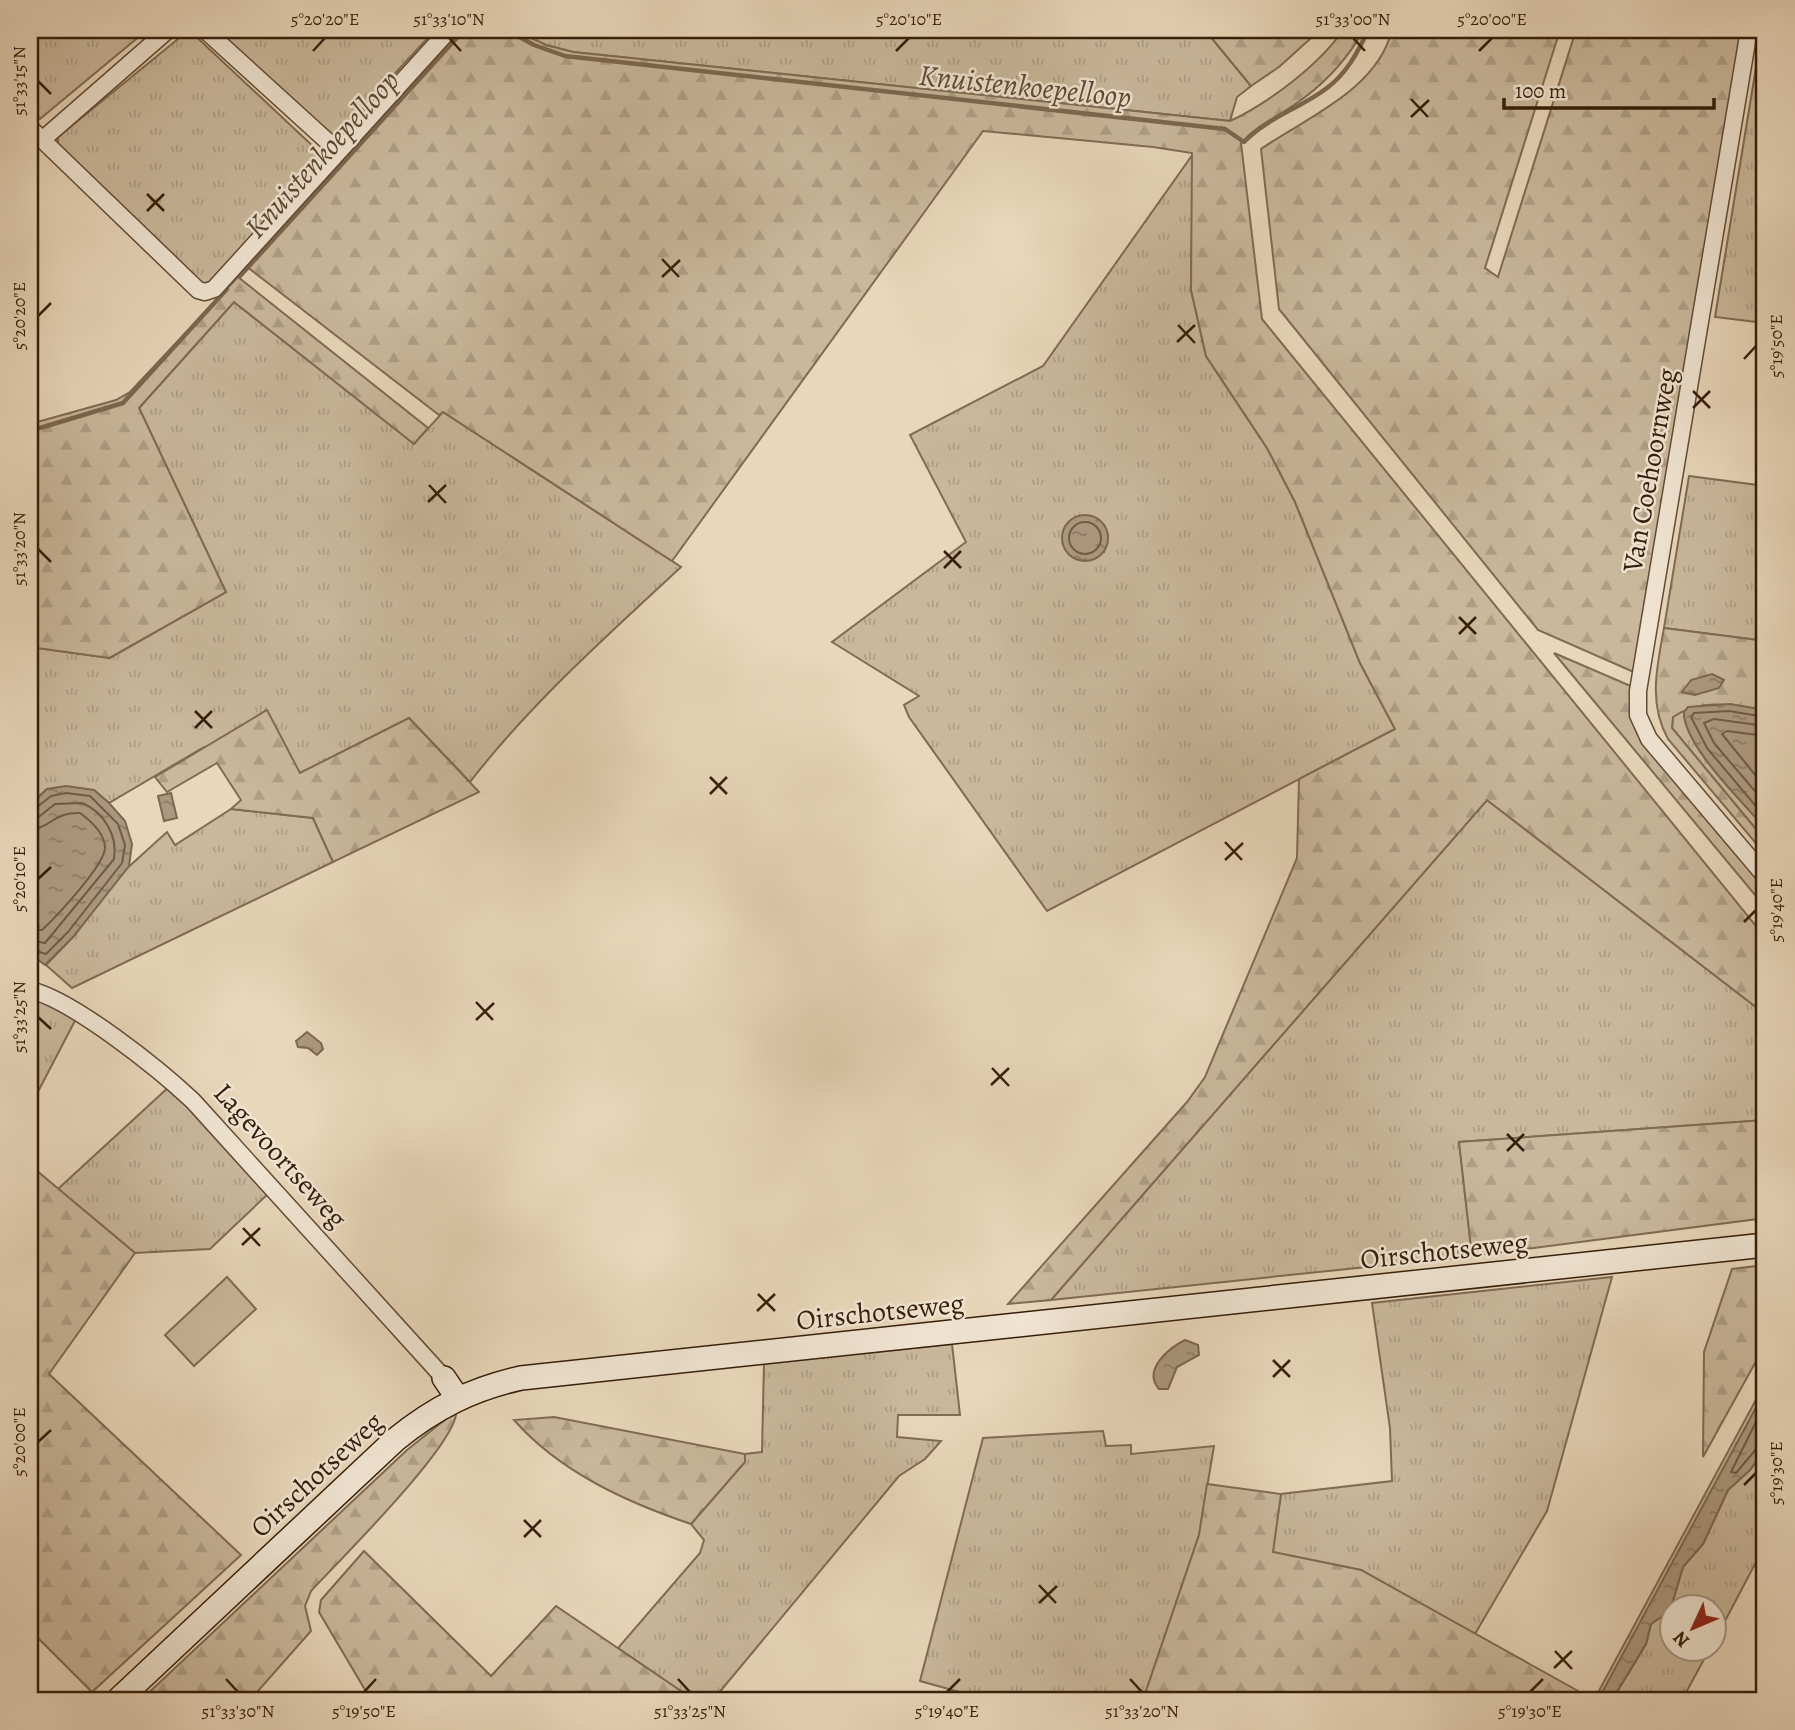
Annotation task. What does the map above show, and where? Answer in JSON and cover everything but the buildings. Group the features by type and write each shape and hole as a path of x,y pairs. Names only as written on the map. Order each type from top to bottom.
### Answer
{"street":[{"path":"42,140 168,30"},
{"path":"205,30 338,151"},
{"path":"30,128 198,290 205,292 214,289 449,30"},
{"name":"Van Coehoornweg","path":"1749,30 1640,681 1639,715 1649,739 1765,876"},
{"name":"Lagevoortseweg","path":"30,989 53,999 166,1076 193,1101 451,1388"},
{"name":"Oirschotseweg","path":"118,1700 451,1388 521,1378 1765,1245"}],"green space":[{"path":"30,30 147,30 40,119 30,109"},
{"path":"189,30 318,151 320,157 215,280 203,286 58,151 58,137"},
{"path":"214,30 435,30 332,142"},
{"path":"456,30 514,30 546,45 573,52 1230,121 1293,82 1321,56 1343,30 1364,30 1350,52 1325,81 1241,143 1262,319 1765,937 1765,1014 1487,800 1051,1300 1008,1304 1187,1102 1205,1077 1297,858 1299,779 1395,729 1360,663 1295,502 1267,448 1206,356 1191,290 1192,153 983,131 672,561 443,412 439,415 246,266"},
{"path":"514,30 1205,30 1251,86 1237,97 1230,121 573,52 546,45"},
{"path":"1205,30 1320,30 1279,67 1251,86"},
{"path":"1392,30 1560,30 1485,268 1498,277 1576,30 1742,30 1636,673 1538,630 1279,309 1261,149 1356,86 1384,51"},
{"path":"1758,55 1765,55 1765,323 1715,317"},
{"path":"1193,154 1191,290 1206,356 1267,448 1295,502 1360,663 1395,729 1047,911 909,717 904,705 919,696 832,642 966,542 910,435 1043,366","holes":["1067,525 1104,525 1108,535 1104,552 1063,536"]},
{"path":"238,277 428,428 414,444 234,302 139,408 226,592 109,658 30,647 30,424 116,400 130,392"},
{"path":"234,302 414,444 443,412 681,567 544,697 470,782 409,718 300,773 204,747 109,803 94,790 47,789 30,805 30,647 110,658 226,592 139,408"},
{"path":"1689,476 1765,486 1765,641 1664,628"},
{"path":"1664,628 1765,641 1765,710 1717,704 1695,707 1673,717 1672,728 1765,840 1765,854 1668,739 1656,698"},
{"path":"1554,653 1633,687 1648,747 1765,884 1765,907"},
{"path":"1688,707 1684,712 1693,741 1716,773 1765,828 1765,840 1672,728 1673,717"},
{"path":"267,710 300,773 409,718 479,792 333,862 313,818 231,809 241,800 217,763 167,792 155,777"},
{"path":"1487,800 1765,1014 1765,1120 1459,1142 1472,1256 1051,1300"},
{"path":"231,809 313,818 333,862 72,988 46,965 73,937 123,872 167,832 175,845"},
{"path":"30,993 78,1015 30,1107"},
{"path":"171,1085 269,1193 210,1249 135,1253 58,1189"},
{"path":"1765,1120 1765,1218 1472,1256 1459,1142"},
{"path":"30,1165 135,1253 49,1374 241,1555 92,1692 30,1630"},
{"path":"1765,1265 1765,1345 1703,1457 1704,1352 1732,1269"},
{"path":"227,1277 256,1309 194,1366 165,1335"},
{"path":"1612,1277 1547,1511 1475,1634 1361,1570 1272,1552 1281,1494 1392,1481 1390,1428 1372,1303"},
{"path":"952,1344 960,1415 898,1415 897,1437 941,1441 925,1459 899,1476 713,1700 694,1700 618,1648 700,1553 704,1540 691,1524 744,1463 745,1454 762,1452 764,1363"},
{"path":"1765,1383 1765,1391 1621,1661 1598,1700 1594,1700"},
{"path":"456,1411 452,1426 419,1474 311,1591 305,1606 311,1631 250,1700 141,1700 407,1450"},
{"path":"554,1417 745,1454 745,1462 691,1524 642,1506 595,1483 552,1455 514,1420"},
{"path":"1103,1431 1106,1446 1131,1445 1131,1454 1214,1446 1199,1535 1143,1700 988,1700 920,1681 983,1438"},
{"path":"1765,1449 1765,1545 1728,1615 1728,1594 1675,1594 1683,1567 1703,1544 1728,1490 1750,1470"},
{"path":"1207,1484 1281,1494 1273,1552 1361,1570 1580,1692 1575,1700 1143,1700 1199,1535"},
{"path":"364,1551 491,1676 556,1606 694,1700 371,1700 319,1612 321,1600"},
{"path":"1658,1619 1658,1664 1701,1664 1682,1700 1612,1700 1646,1644 1651,1624"}],"water":[{"path":"1085,515 1101,522 1108,538 1101,554 1085,561 1069,554 1062,538 1069,522"},
{"path":"1712,674 1724,680 1719,688 1695,695 1682,692 1691,680"},
{"path":"1730,704 1765,710 1765,828 1704,757 1686,725 1684,712 1688,707"},
{"path":"66,786 94,790 109,803 125,821 132,844 129,866 73,937 45,965 30,954 30,805 47,789"},
{"path":"171,793 177,818 164,821 158,796"},
{"path":"307,1032 321,1043 323,1049 317,1055 308,1048 298,1047 296,1041"},
{"path":"1185,1340 1198,1345 1199,1355 1177,1367 1168,1389 1159,1389 1155,1382 1156,1367 1165,1354"},
{"path":"1765,1391 1765,1449 1750,1470 1728,1490 1703,1544 1683,1567 1675,1594 1658,1594 1658,1619 1651,1624 1646,1644 1612,1700 1598,1700"}],"waterway":[{"name":"Knuistenkoepelloop","path":"240,276 464,30"},
{"name":"Knuistenkoepelloop","path":"507,30 534,45 565,56 1225,129 1244,142 1263,126 1334,82 1351,62 1368,30"},
{"name":"Knuistenkoepelloop","path":"30,431 123,403 227,289"}]}
